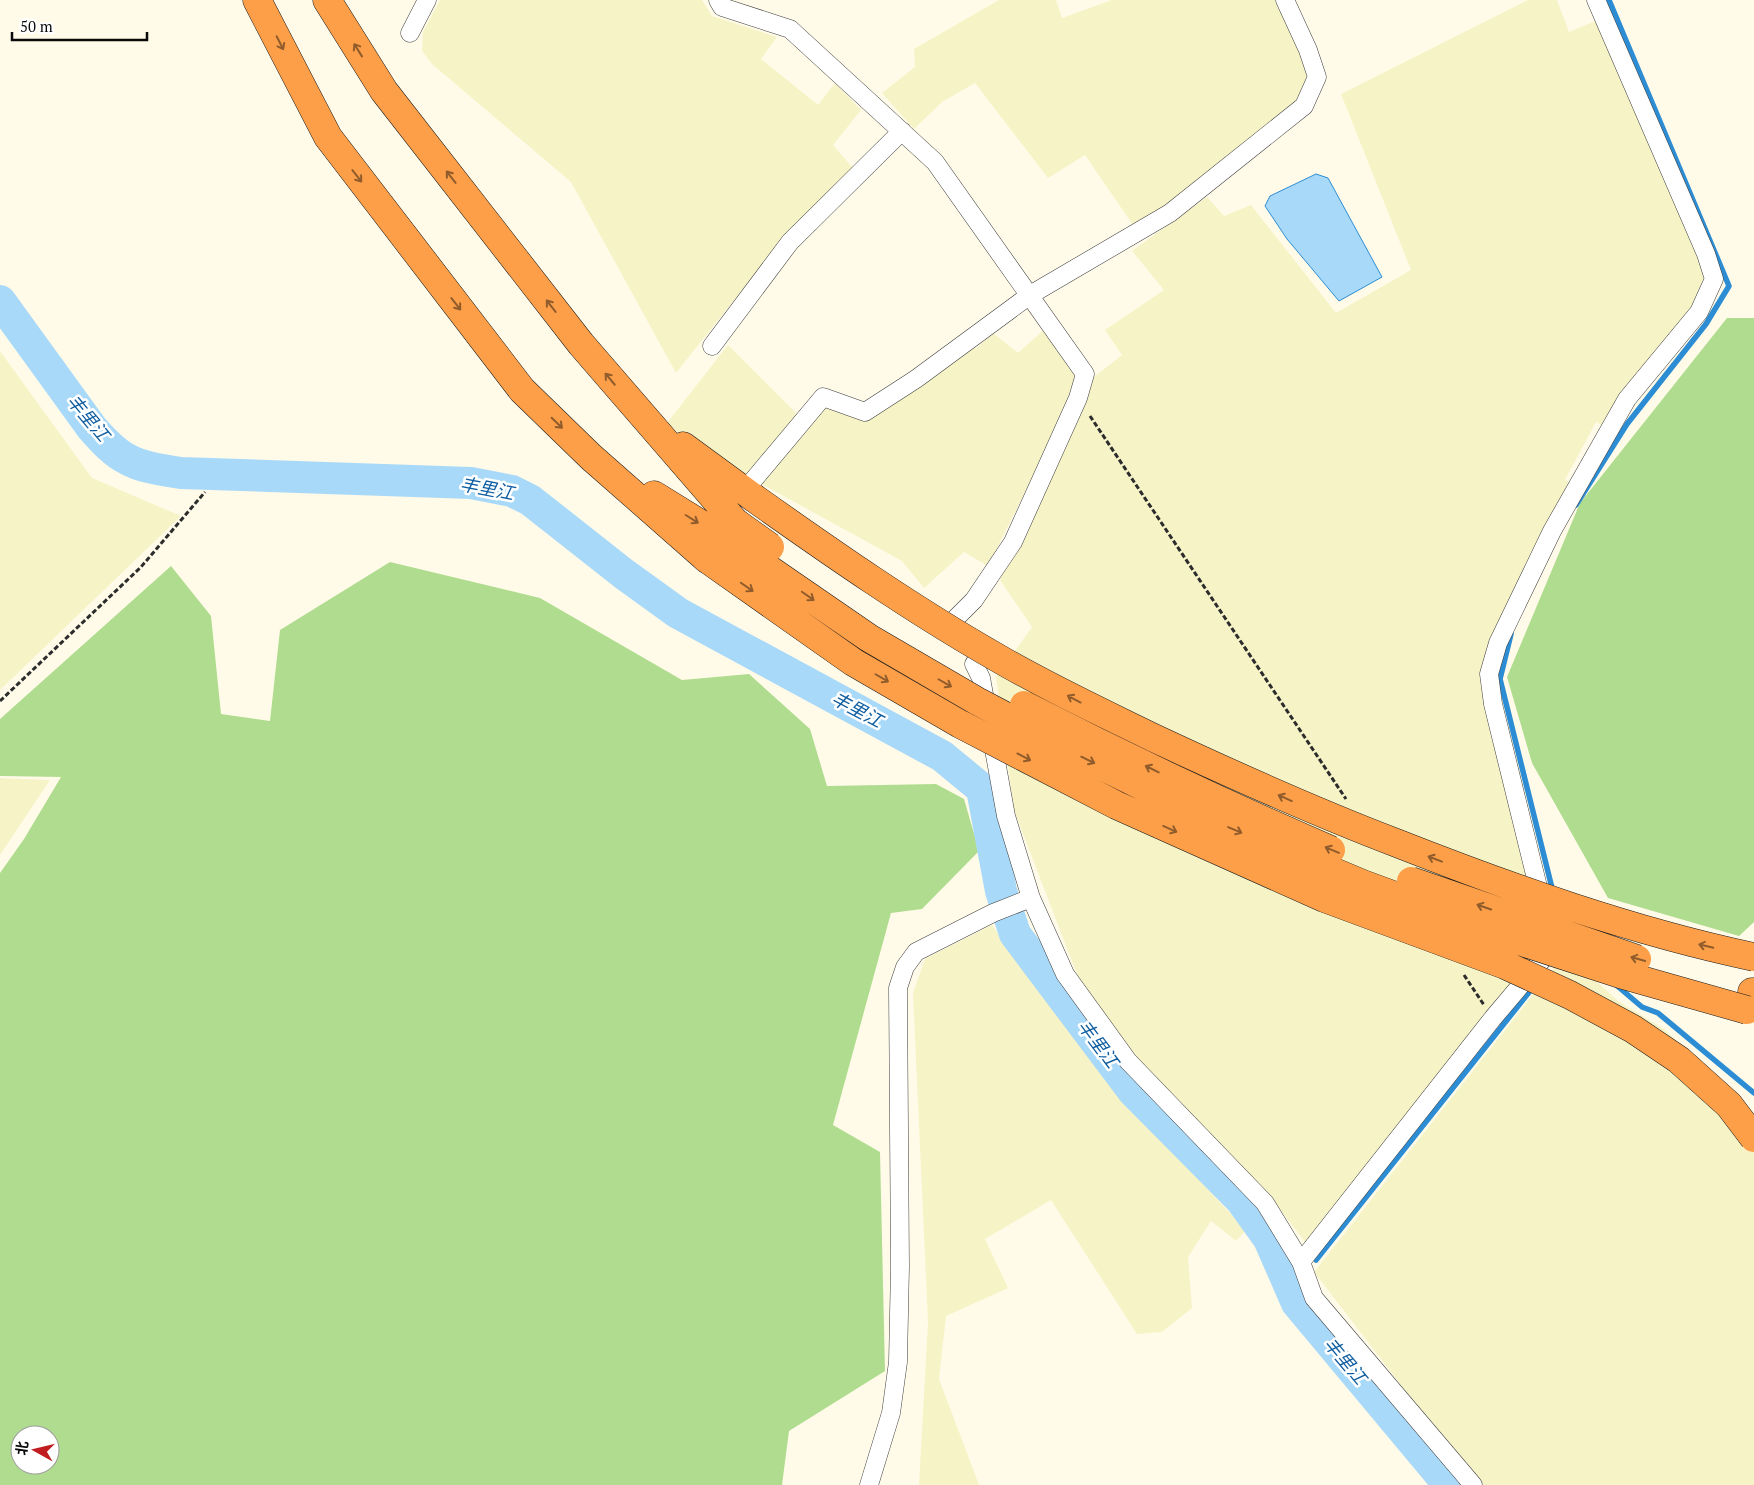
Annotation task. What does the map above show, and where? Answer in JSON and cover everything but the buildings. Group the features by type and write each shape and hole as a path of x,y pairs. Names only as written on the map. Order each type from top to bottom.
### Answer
{"highway":[{"path":"257,0 328,137 522,390 591,457 708,560 853,662 960,724 1116,805 1324,898 1505,965 1570,995 1633,1029 1678,1060 1729,1105 1754,1138"},
{"path":"327,0 384,91 581,344 640,414 730,530"},
{"path":"640,414 752,491 893,595 996,658 1095,709 1233,775 1322,814 1478,875 1627,925 1703,946 1754,957"},
{"path":"591,457 730,530 878,623 985,684 1082,735 1223,803 1371,867 1752,1001"}],"street":[{"path":"410,33 427,0"},
{"path":"718,0 722,7 790,29 935,162 1085,374 1078,398 1013,542 974,600 946,628"},
{"path":"752,491 823,398 865,412 916,379 1030,295 1170,213 1304,106 1317,77 1308,50 1285,0"},
{"path":"1301,1262 1493,1018 1542,960 1548,938 1547,920 1493,704 1489,674 1498,643 1552,531 1627,399 1699,312 1714,279 1706,254 1596,0"},
{"path":"712,346 790,242 902,131"},
{"path":"974,664 981,678 1006,816 1027,900 1066,974 1128,1062 1265,1203 1301,1262 1314,1298 1473,1485"},
{"path":"869,1485 891,1413 898,1362 900,1267 898,988 905,967 916,952 993,913 1027,900"}],"path":[{"path":"1078,398 1349,803"},
{"path":"0,701 141,567 204,492"},
{"path":"1460,968 1493,1018"}],"shaded area":[{"path":"440,0 702,0 712,16 777,37 761,59 818,105 835,83 861,110 833,145 853,168 782,240 676,373 571,182 432,64 422,51 423,32"},
{"path":"999,0 1056,0 1062,18 1112,0 1279,0 1310,75 1302,102 1135,228 1085,155 1048,178 975,83 942,102 914,129 882,93 915,67 914,49"},
{"path":"1528,0 1557,0 1569,32 1598,20 1707,266 1706,280 1694,309 1603,426 1596,422 1565,480 1572,484 1486,673 1539,912 1537,957 1306,1243 1267,1193 1133,1059 1081,985 1014,810 996,677 1032,627 1000,580 1094,377 1122,355 1105,330 1164,290 1132,251 1207,197 1224,216 1251,205 1336,313 1411,270 1341,94"},
{"path":"1047,327 1076,369 1076,390 988,566 964,552 924,588 902,561 758,482 823,404 870,417 970,343 976,349 993,333 1018,353"},
{"path":"728,345 799,416 749,477 705,454 667,423"},
{"path":"0,351 92,478 181,516 0,690"},
{"path":"0,778 50,780 0,855"},
{"path":"992,925 1117,1093 1246,1230 1236,1241 1211,1221 1188,1257 1192,1308 1162,1332 1137,1334 1051,1200 985,1239 1008,1288 946,1316 939,1379 979,1485 919,1485 928,1322 913,993 925,959"},
{"path":"1566,953 1618,1001 1664,1029 1754,1115 1754,1485 1478,1485 1314,1272"}],"green space":[{"path":"1727,318 1754,318 1754,922 1739,936 1608,898 1532,763 1507,677 1580,503"},
{"path":"390,562 540,598 682,680 749,674 810,729 827,786 936,784 964,799 979,851 922,909 891,913 833,1125 880,1152 885,1371 789,1431 782,1485 0,1485 0,873 24,839 61,777 0,776 0,719 171,566 211,616 221,714 270,721 280,630"}],"water":[{"path":"1316,174 1328,178 1382,277 1339,301 1287,239 1265,206 1270,196"}],"waterway":[{"path":"1576,505 1627,424 1706,324 1729,286 1609,0"},
{"name":"丰里江","path":"0,301 92,428 112,449 133,462 181,473 471,483 512,491 530,500 624,574 678,613 942,756 982,789 1001,891 1015,934 1133,1091 1241,1200 1269,1239 1297,1303 1449,1485"},
{"path":"1511,634 1500,679 1553,892"},
{"path":"1615,984 1642,1007 1658,1013 1754,1093"},
{"path":"1316,1260 1534,986"}]}
